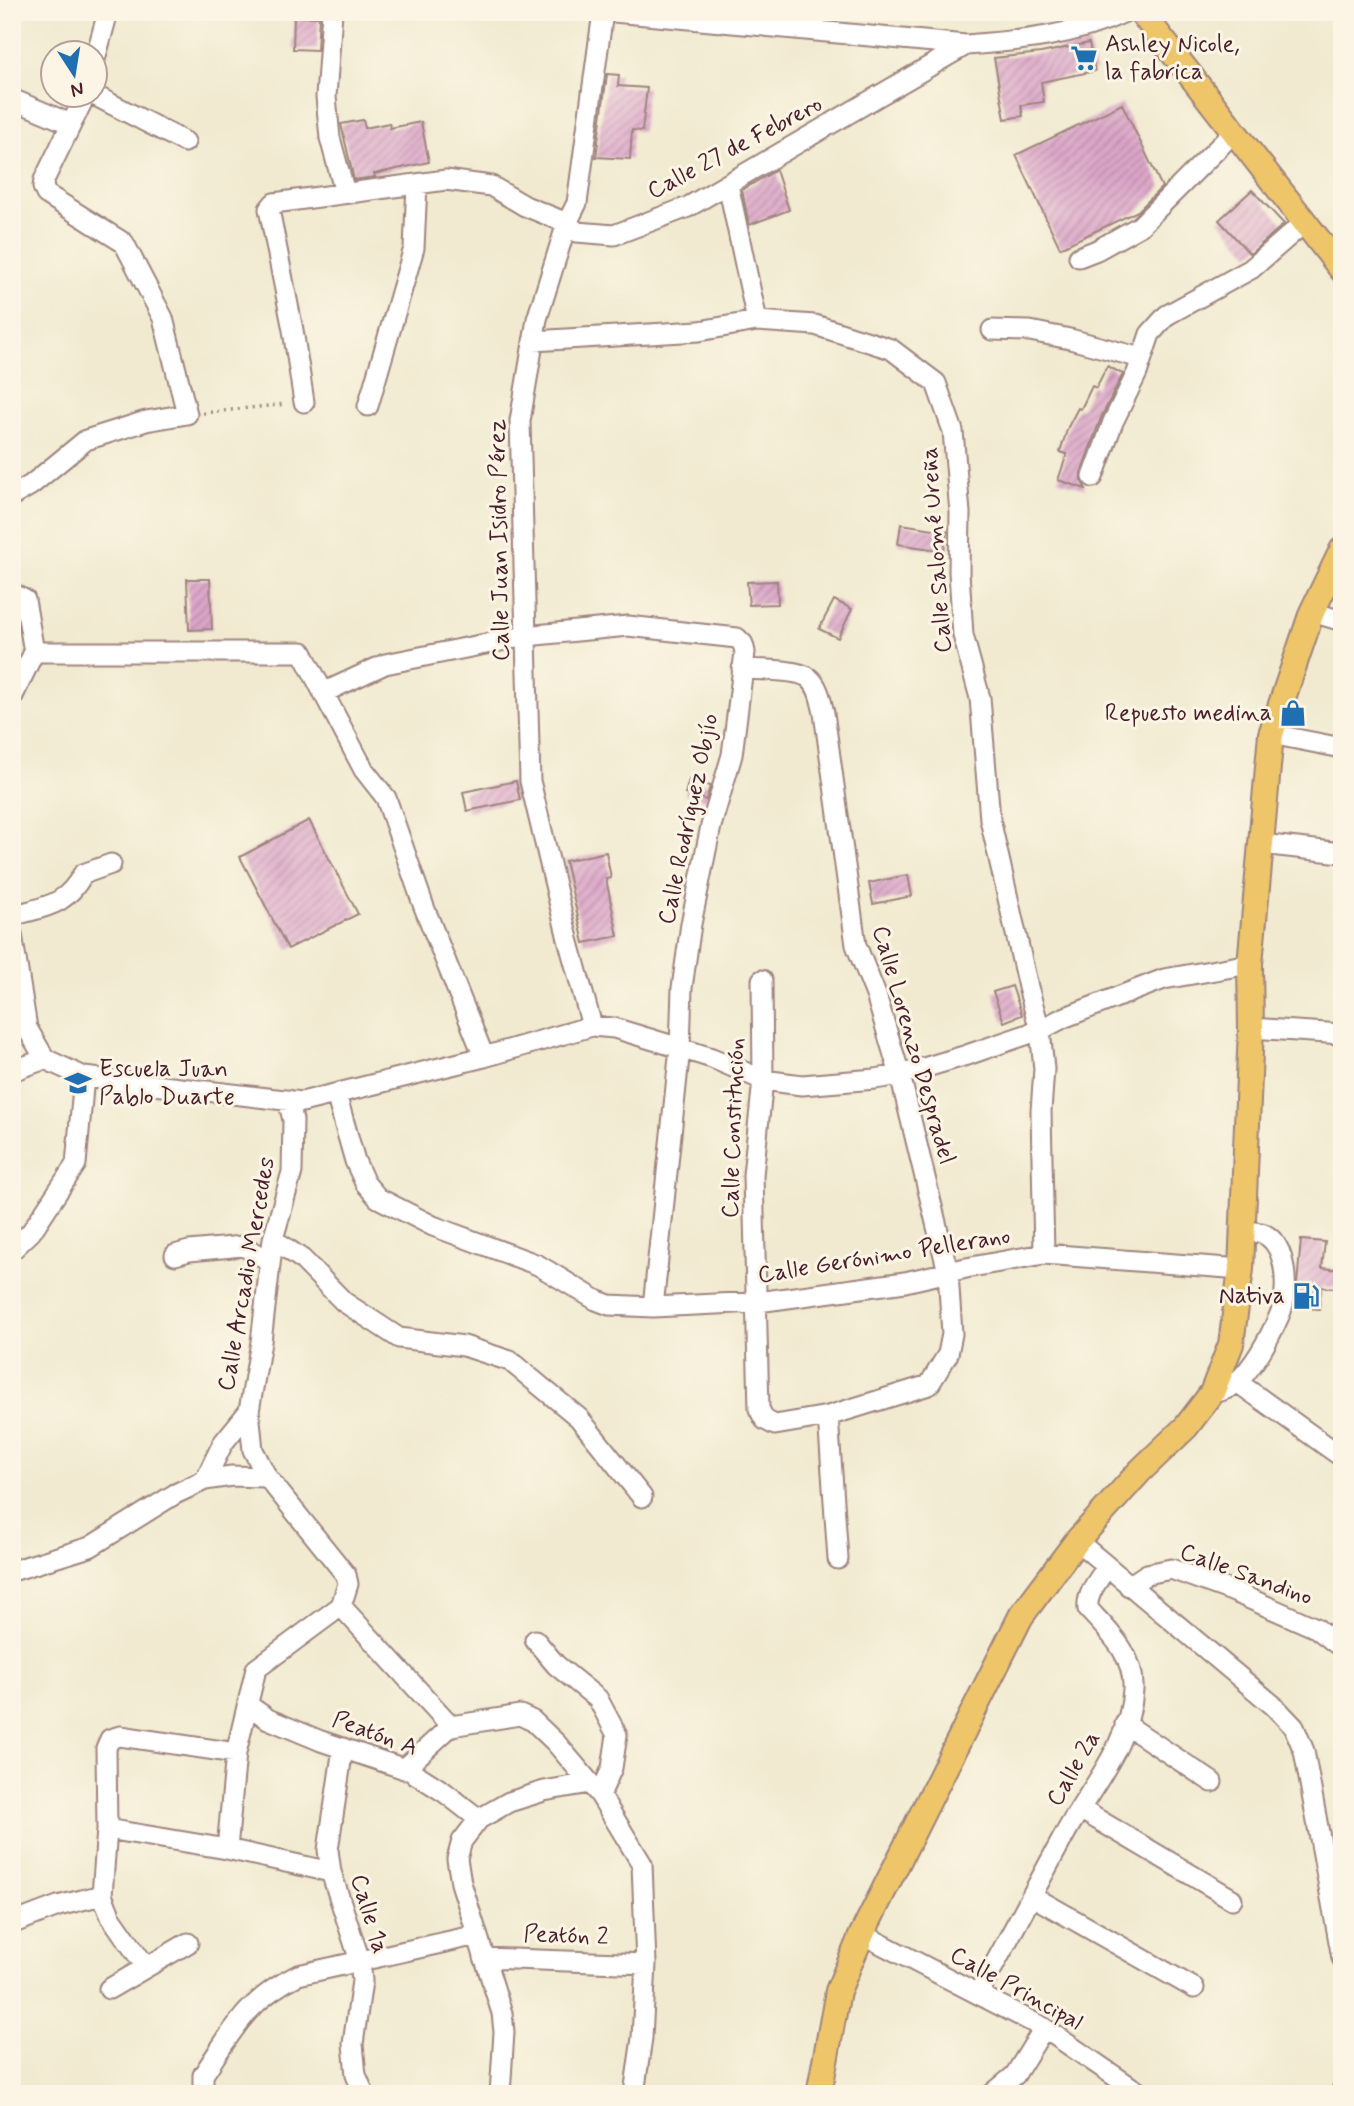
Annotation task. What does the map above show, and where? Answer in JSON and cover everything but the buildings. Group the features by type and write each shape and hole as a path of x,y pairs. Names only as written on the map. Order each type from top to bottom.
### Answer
{"main road":[{"path":"1141,12 1342,270"},
{"path":"819,2094 838,1991 862,1934 1021,1616 1077,1541 1140,1471 1186,1427 1212,1393 1231,1344 1243,1231 1251,1028 1250,964 1271,734 1312,612 1342,550"}],"street":[{"path":"101,38 108,12"},
{"path":"332,12 326,97 330,138 345,193"},
{"name":"Calle Juan Isidro Pérez","path":"592,1026 530,781 520,421 537,319 567,223 577,203 603,12"},
{"path":"614,12 966,45 1013,42 1064,33 1105,22 1125,12"},
{"name":"Calle 27 de Febrero","path":"304,402 269,209 271,205 446,180 491,186 525,206 567,223 577,232 614,235 688,207 966,45"},
{"path":"12,99 71,124"},
{"path":"108,102 185,142"},
{"path":"12,496 31,485 86,440 146,421 187,414 163,318 124,243 46,194 43,187 79,108"},
{"path":"1079,257 1140,226 1234,132"},
{"path":"368,406 415,248 417,184"},
{"path":"728,184 757,321"},
{"path":"1093,477 1112,422 1137,373 1150,334 1167,315 1251,269 1305,222"},
{"name":"Calle Salomé Ureña","path":"533,341 699,331 757,321 815,325 891,349 936,383 953,430 960,513 964,635 980,698 990,819 1040,1030 1044,1069 1041,1111 1044,1254"},
{"path":"992,330 1030,331 1141,358"},
{"path":"12,593 25,600 24,663 12,698"},
{"path":"1312,612 1342,621"},
{"name":"Calle Rodríguez Objío","path":"325,692 385,664 526,636 628,626 737,638 743,644 745,652 732,755 711,826 691,924 682,988 680,1048 653,1307"},
{"path":"24,663 299,651 305,655 364,770 386,798 424,907 484,1057"},
{"name":"Calle Lorenzo Despradel","path":"742,669 795,673 808,677 818,690 824,713 856,945 876,995 900,1075 947,1272 952,1334 948,1354 929,1385 828,1416"},
{"path":"1271,734 1342,748"},
{"path":"1261,844 1342,853"},
{"path":"12,916 61,901 74,891 83,874 111,864"},
{"path":"12,934 18,1002 27,1028 45,1059 84,1077 302,1101 484,1057 592,1026 614,1028 712,1058 763,1080 802,1085 900,1075 1040,1030 1063,1018 1164,979 1250,964"},
{"name":"Calle Constitución","path":"762,980 763,1080 753,1175 759,1409 765,1420 775,1425 828,1416"},
{"path":"1251,1028 1342,1034"},
{"path":"12,1071 45,1059"},
{"path":"12,1250 31,1232 76,1164 84,1077"},
{"name":"Calle Gerónimo Pellerano","path":"336,1094 355,1161 365,1184 378,1198 433,1226 538,1265 609,1305 653,1307 758,1303 905,1282 1044,1254 1241,1269"},
{"name":"Calle Arcadio Mercedes","path":"288,1100 293,1121 292,1172 273,1239 261,1342 249,1411 253,1450 267,1477 346,1575 348,1584 341,1606"},
{"path":"1212,1393 1226,1390 1237,1382 1256,1358 1281,1311 1284,1266 1277,1246 1264,1234 1243,1231"},
{"path":"273,1239 302,1259 344,1302 398,1338 464,1346 510,1361 579,1418 642,1497"},
{"path":"175,1255 189,1251 243,1246 270,1261"},
{"path":"1237,1382 1342,1457"},
{"path":"205,1480 223,1443 249,1411"},
{"path":"828,1416 838,1559"},
{"path":"12,1571 90,1547 175,1493 205,1480 232,1476 267,1477"},
{"path":"1077,1541 1274,1706 1294,1727 1304,1751 1342,1958"},
{"name":"Calle 2a","path":"978,1994 1080,1809 1108,1765 1125,1724 1133,1690 1131,1667 1124,1650 1087,1606 1092,1590 1107,1567"},
{"name":"Calle Sandino","path":"1129,1586 1147,1574 1171,1569 1232,1591 1317,1628 1342,1648"},
{"path":"227,1849 236,1753 256,1669 341,1606 451,1726"},
{"path":"500,2094 504,2032 502,2013 461,1883 457,1859 462,1841 479,1819 509,1802 544,1791 595,1789 612,1768 617,1735 598,1699 556,1665 535,1640"},
{"name":"Peatón A","path":"248,1705 268,1718 404,1769 444,1792 479,1819"},
{"path":"404,1769 451,1726 520,1715 533,1720 595,1789 642,1864 646,1964 642,2038 634,2094"},
{"path":"1125,1724 1212,1782"},
{"path":"146,1967 111,1917 102,1895 107,1829 106,1748 110,1739 120,1736 236,1753"},
{"name":"Calle 1a","path":"343,1748 328,1850 331,1872 360,1961 362,1981 353,2044 356,2075 364,2094"},
{"path":"1080,1809 1232,1899"},
{"path":"107,1829 227,1849 331,1872"},
{"path":"14,1925 58,1906 102,1895"},
{"path":"1031,1896 1194,1988"},
{"name":"Calle Principal","path":"862,1934 1044,2028 1141,2094"},
{"path":"201,2091 203,2075 248,2008 274,1986 298,1975 477,1935"},
{"path":"109,1989 188,1943"},
{"name":"Peatón 2","path":"484,1958 646,1964"},
{"path":"992,2094 1015,2075 1044,2028"}],"path":[{"path":"187,414 304,402"}],"place":[{"name":"Ashley Nicole, la fabrica","path":"1084,58"},
{"name":"Repuesto medina","path":"1293,713"},
{"name":"Escuela Juan Pablo Duarte","path":"78,1083"},
{"name":"Nativa","path":"1306,1296"}]}
